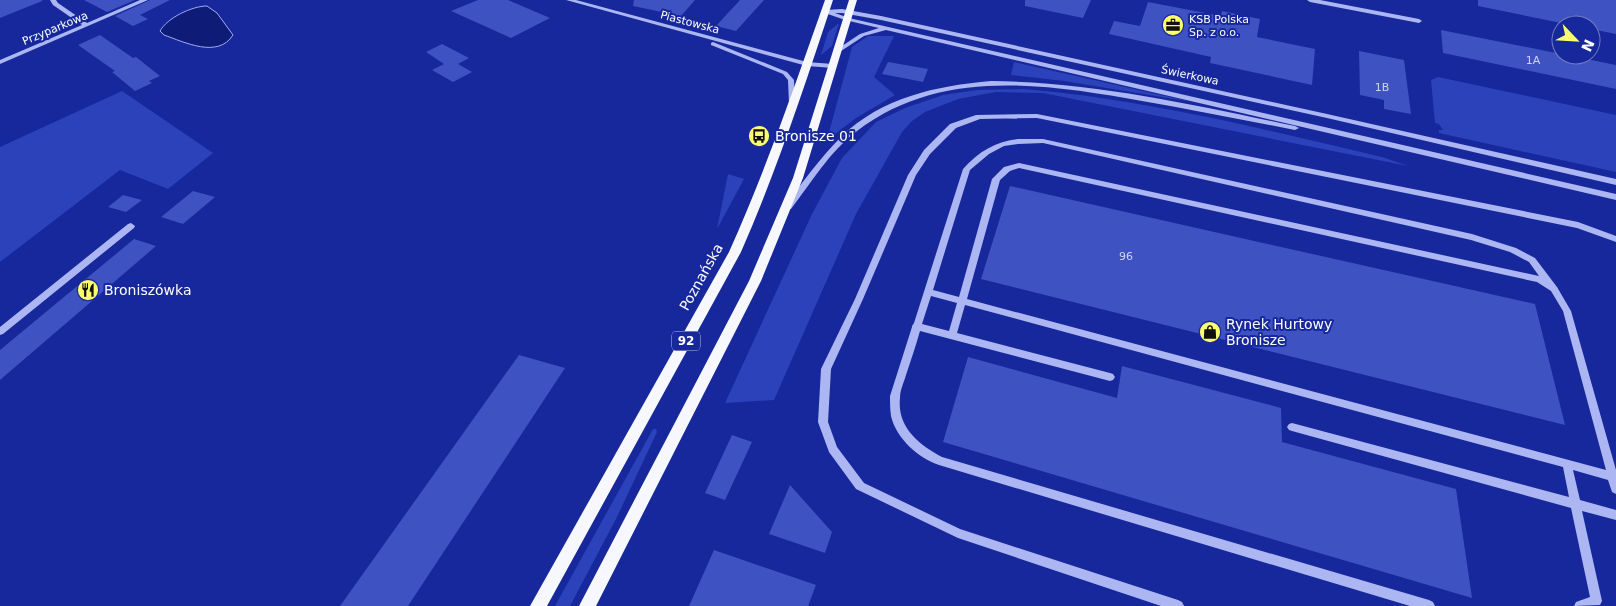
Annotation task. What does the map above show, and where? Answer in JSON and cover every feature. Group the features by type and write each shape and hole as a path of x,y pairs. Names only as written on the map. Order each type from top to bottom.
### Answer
{"main road":[{"name":"Poznańska","path":"538,606 734,252 762,191 829,0"},
{"name":"92","path":"587,606 755,281 786,209 853,0"}],"street":[{"path":"53,0 55,4 86,25"},
{"name":"Przyparkowa","path":"0,62 145,0"},
{"name":"Piastowska","path":"569,0 807,64 833,66"},
{"path":"1310,0 1419,21"},
{"name":"Świerkowa","path":"824,12 1314,114 1616,182"},
{"name":"Świerkowa","path":"848,16 889,29 1616,197"},
{"path":"663,25 785,73 792,80 793,105"},
{"name":"Świerkowa","path":"838,51 862,35 874,30 889,29"},
{"path":"786,209 840,142 855,128 893,105 925,94 963,85 1011,82 1093,90 1217,112 1320,134 1368,141"},
{"path":"1178,606 958,533 860,486 833,449 823,422 826,368 859,299 912,175 927,152 953,126 979,117 1037,116 1578,225 1616,240"},
{"path":"1429,606 939,461 924,453 907,436 896,417 895,396 967,169 986,151 1008,141 1043,141 1472,237 1513,250 1532,260 1554,289 1567,311 1616,489"},
{"path":"952,336 996,179 1007,169 1019,165 1539,279 1554,289"},
{"path":"0,332 131,226"},
{"path":"928,292 1612,476"},
{"path":"916,326 1110,377"},
{"path":"1292,427 1616,515"},
{"path":"1567,464 1597,604 1580,606"}],"shaded area":[{"path":"207,6 217,13 233,35 227,42 219,46 200,47 164,35 160,31 174,17 194,8"},
{"path":"839,23 832,46 821,55 828,32"},
{"path":"868,36 894,36 874,77 895,95 856,118 827,140 852,47"},
{"path":"1014,62 1192,102 1064,81 1011,75"},
{"path":"1438,77 1616,115 1616,172 1439,133 1439,130 1443,130 1439,124 1435,123 1431,80"},
{"path":"1023,89 1114,100 1204,116 1382,157 1408,166 1043,93 996,92 958,99 925,112 912,121 902,132 856,214 774,400 725,403 812,214 842,158 876,122 905,108 943,95 977,90"},
{"path":"122,91 213,153 168,189 120,170 0,262 0,147"},
{"path":"728,174 744,179 717,229"},
{"path":"653,429 656,429 657,432 616,519 570,606 555,606"}],"building":[{"path":"0,0 42,0 42,1 0,18"},
{"path":"84,0 135,0 107,12"},
{"path":"150,0 170,0 140,15 148,19 133,26 115,16"},
{"path":"478,0 508,0 550,18 511,38 451,11"},
{"path":"634,0 695,0 681,16 633,6"},
{"path":"740,0 764,0 736,31 716,26"},
{"path":"1025,0 1091,0 1083,18 1025,6"},
{"path":"1478,0 1616,0 1616,34 1601,31 1601,15 1551,15 1551,21 1478,6"},
{"path":"1148,2 1221,16 1222,11 1260,19 1257,37 1315,49 1312,85 1210,63 1211,57 1109,34 1114,21 1140,26"},
{"path":"1441,30 1551,52 1551,65 1601,65 1601,62 1616,65 1616,89 1443,53"},
{"path":"100,35 133,58 136,57 160,76 149,81 152,83 135,91 112,72 115,71 78,45"},
{"path":"442,44 469,58 458,64 472,72 453,82 432,70 444,64 426,52"},
{"path":"1359,51 1404,60 1411,114 1384,109 1384,100 1360,95"},
{"path":"888,62 928,69 923,82 882,74"},
{"path":"1010,186 1535,304 1565,425 981,279"},
{"path":"193,191 215,197 183,224 161,217"},
{"path":"123,195 142,200 126,212 108,207"},
{"name":"Broniszówka","path":"134,239 156,246 0,380 0,350"},
{"path":"519,355 565,368 408,606 340,606"},
{"path":"968,357 1117,398 1122,366 1281,408 1282,442 1456,489 1472,598 943,442"},
{"path":"732,435 752,442 725,500 705,493"},
{"path":"790,485 832,532 825,553 769,534"},
{"path":"714,550 816,585 808,606 689,606"}],"place":[{"name":"KSB Polska Sp. z o.o.","path":"1173,25"},
{"name":"Bronisze 01","path":"759,136"},
{"name":"Broniszówka","path":"88,290"},
{"name":"Rynek Hurtowy Bronisze","path":"1210,332"}]}
